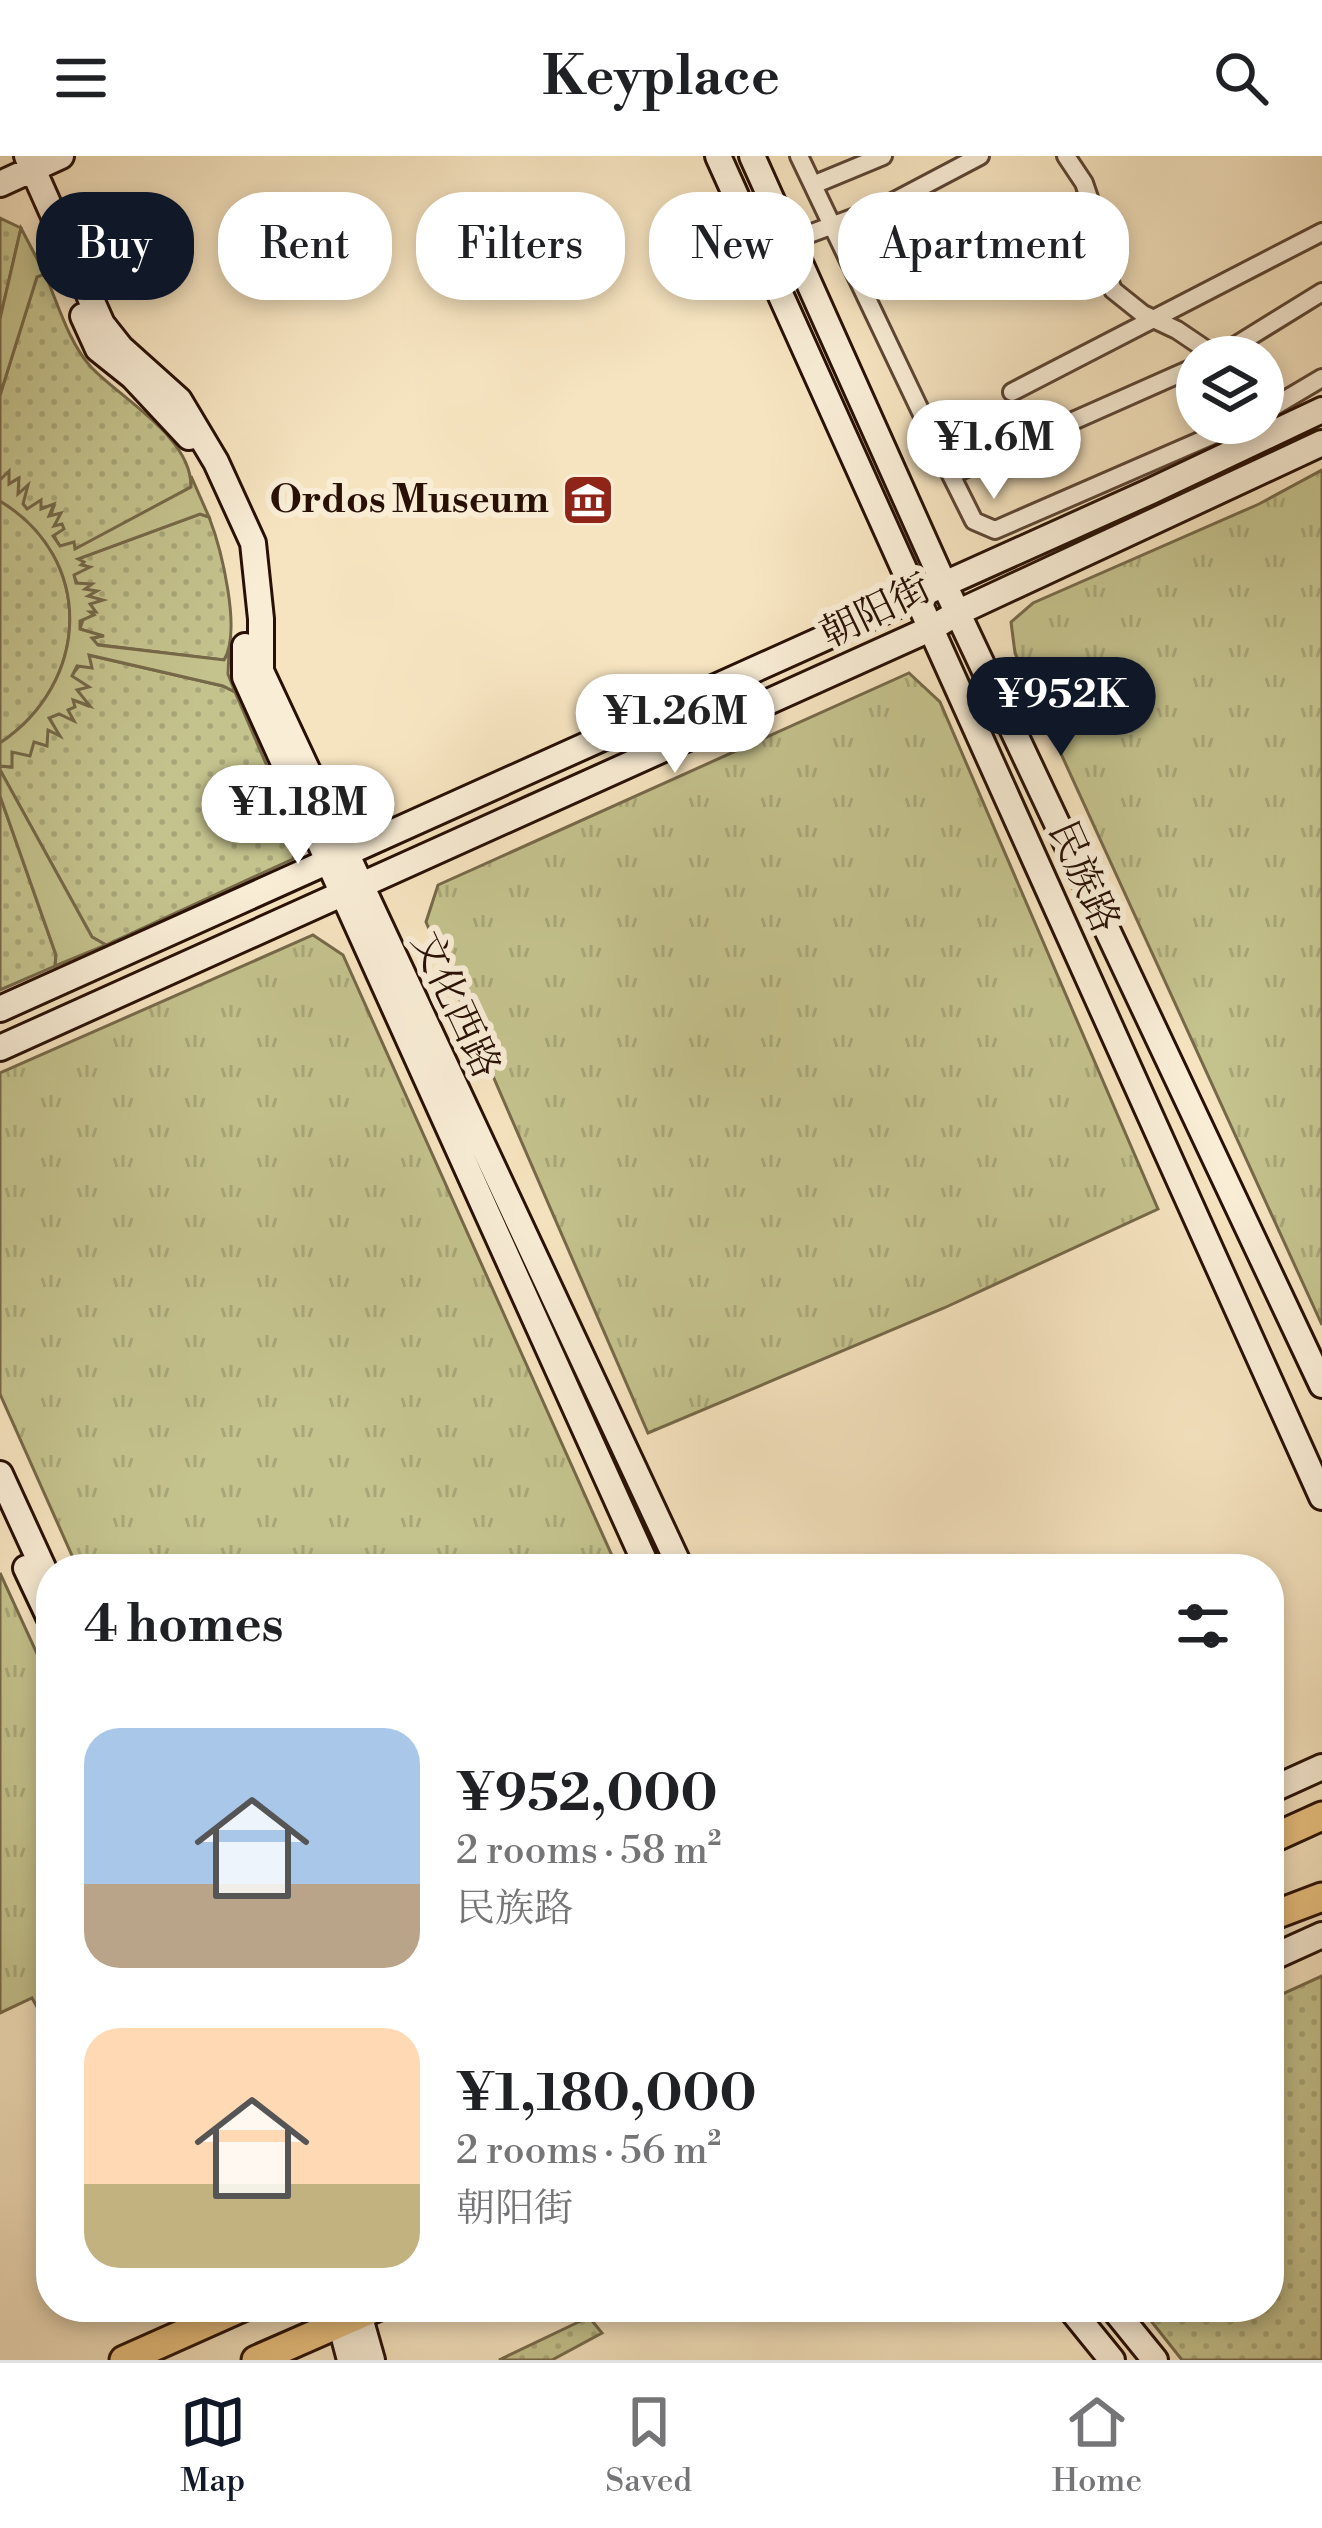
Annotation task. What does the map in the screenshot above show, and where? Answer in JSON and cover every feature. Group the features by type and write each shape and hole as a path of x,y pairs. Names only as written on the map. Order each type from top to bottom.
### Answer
{"main road":[{"path":"1284,1833 1322,1816"},
{"path":"1284,1911 1322,1897"},
{"path":"124,2360 209,2322"},
{"path":"256,2360 334,2322"}],"street":[{"path":"18,168 61,156"},
{"name":"民族路","path":"718,156 1322,1497"},
{"name":"民族路","path":"752,156 768,192"},
{"path":"799,156 974,521 995,530 1193,444"},
{"path":"813,185 883,156"},
{"path":"814,230 885,206 980,156"},
{"path":"1066,156 1086,192"},
{"name":"文化西路","path":"18,168 102,324 121,348 179,400 216,463 253,543 261,671 335,856 674,1554"},
{"path":"1012,392 1322,232"},
{"path":"1251,336 1322,292"},
{"name":"民族路","path":"814,294 943,582 1322,1385"},
{"path":"1127,300 1187,336"},
{"path":"951,475 1176,375"},
{"path":"1284,401 1322,378"},
{"name":"朝阳街","path":"0,1009 1322,410"},
{"name":"朝阳街","path":"0,1048 932,628 1322,443"},
{"name":"文化西路","path":"351,889 641,1554"},
{"path":"0,1474 37,1554"},
{"path":"0,1511 36,1589"},
{"path":"1284,1784 1322,1767"},
{"path":"1284,1952 1322,1935"},
{"path":"350,2360 353,2322"},
{"path":"358,2322 372,2360"},
{"path":"1081,2322 1112,2360"},
{"path":"1124,2322 1154,2360"}],"green space":[{"path":"0,218 21,228 0,319"},
{"path":"21,228 36,257 36,280 0,395 0,319"},
{"path":"36,279 36,300 56,300 70,335 91,367 152,420 180,452 191,487 75,550 60,546 50,521 54,506 27,509 17,496 17,479 8,485 8,473 0,480 0,395"},
{"path":"1322,470 1322,1325 1015,653 1011,622 1033,603 1259,504"},
{"path":"9,471 9,484 19,478 18,494 28,485 23,504 27,509 41,500 41,509 54,504 49,516 61,513 54,526 62,524 64,529 53,536 60,546 74,542 75,549 191,487 191,476 209,517 200,514 78,559 90,567 74,575 76,583 92,584 85,589 97,591 88,596 103,600 90,604 96,612 80,621 80,629 104,636 92,638 98,645 224,660 229,652 228,674 235,692 89,655 92,668 77,666 72,676 89,687 77,690 90,706 73,700 75,707 68,710 74,721 59,714 49,718 60,736 48,730 47,746 34,742 30,756 12,752 12,767 0,766 0,743 30,718 51,688 65,655 70,621 66,587 53,555 31,526 0,501 0,480"},
{"path":"0,501 31,526 53,555 66,587 70,621 65,655 51,688 30,718 0,743"},
{"path":"200,514 209,517 228,589 231,630 224,660 84,643 100,636 80,629 88,604 73,575 88,567 74,560"},
{"path":"88,655 235,692 299,840 293,859 106,945 92,937 0,770 0,766 11,767 12,751 22,752 48,730 58,734 49,717 72,718 67,710 72,699 86,705 76,689 86,687 71,676"},
{"path":"909,673 940,702 1158,1209 944,1308 648,1433 426,922 438,885"},
{"path":"0,770 92,937 106,945 55,966 56,955 0,796"},
{"path":"0,796 56,955 55,966 0,990"},
{"path":"313,935 343,955 611,1554 71,1554 0,1394 0,1073"},
{"path":"0,1573 36,1651 36,2005 32,1998 0,2013"},
{"path":"1322,1976 1322,2360 1182,2360 1152,2322 1284,2322 1284,1993"},
{"path":"579,2322 593,2322 602,2333 552,2360 499,2360"}],"place":[{"name":"Ordos Museum","path":"588,500"}]}
